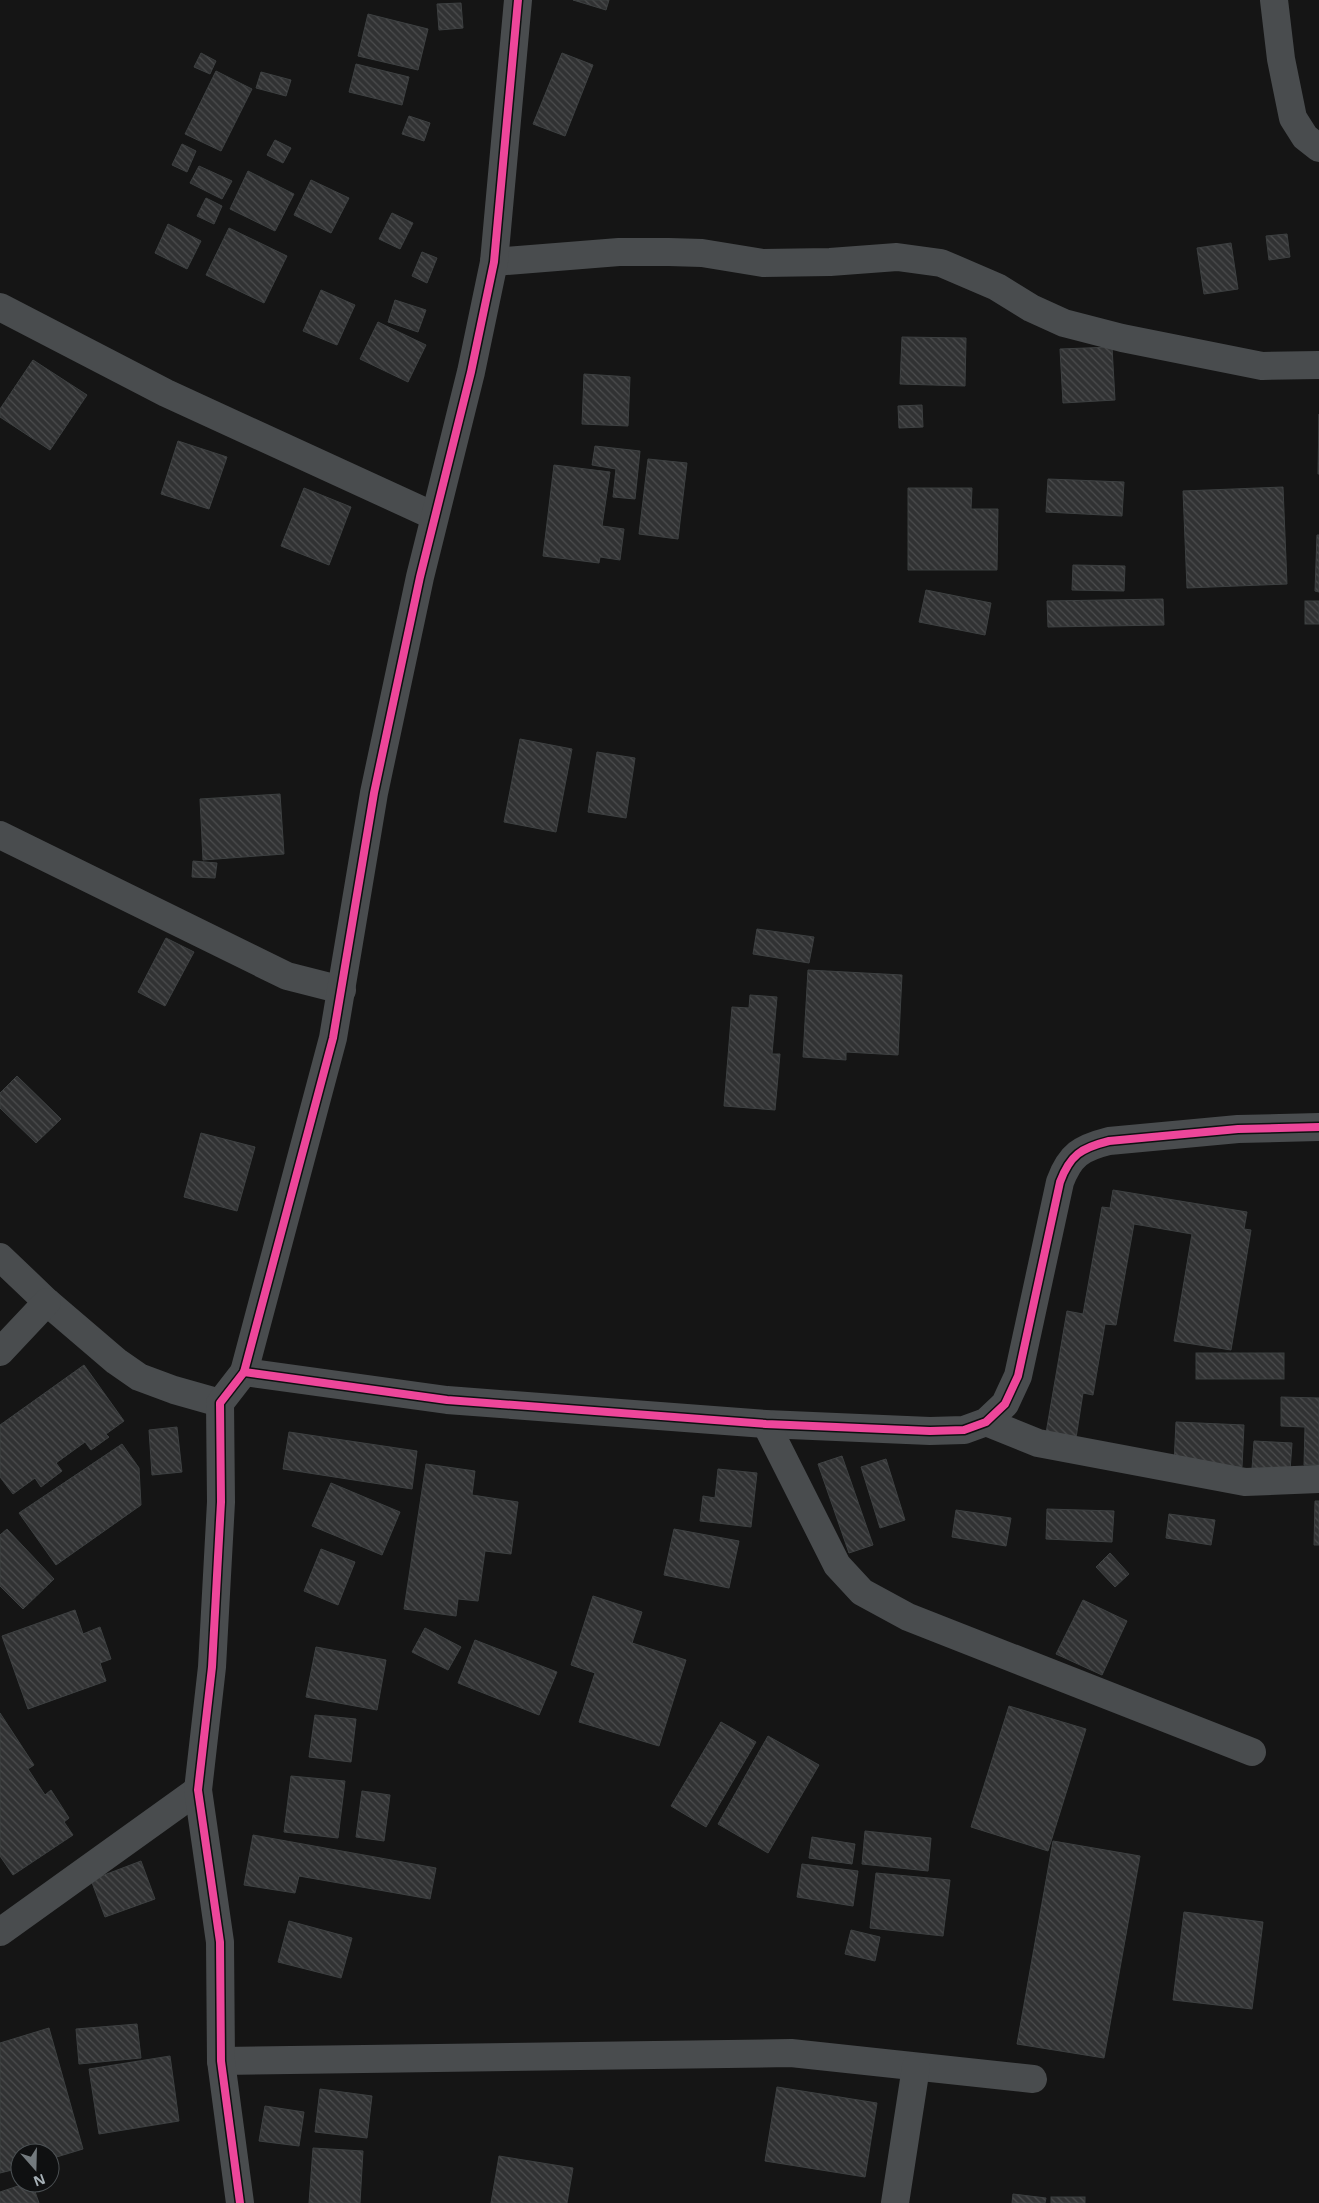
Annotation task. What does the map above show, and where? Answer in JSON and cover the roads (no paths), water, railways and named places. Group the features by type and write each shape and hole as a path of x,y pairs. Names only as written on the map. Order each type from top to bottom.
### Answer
{"street":[{"path":"240,2203 221,2061 220,1942 198,1790 212,1667 221,1502 220,1403 244,1372 333,1038 374,793 434,516 472,372 494,262 518,0"},
{"path":"1274,0 1281,59 1293,118 1305,137 1319,148"},
{"path":"494,262 619,252 702,252 763,263 830,262 897,257 941,263 997,287 1031,308 1064,323 1122,338 1262,366 1319,366"},
{"path":"0,307 166,393 434,516"},
{"path":"0,835 287,976 342,990"},
{"path":"244,1372 447,1400 766,1424 930,1431 964,1430 986,1422 1005,1404 1018,1376 1060,1182 1066,1166 1077,1154 1091,1146 1109,1141 1228,1129 1319,1127"},
{"path":"0,1257 47,1302 116,1361 138,1377 174,1390 220,1403"},
{"path":"0,1352 47,1302"},
{"path":"986,1422 1046,1445 1245,1482 1319,1479"},
{"path":"766,1424 837,1565 862,1592 908,1617 1252,1752"},
{"path":"0,1932 198,1790"},
{"path":"221,2061 791,2053 1033,2080"},
{"path":"895,2203 916,2067"}]}
